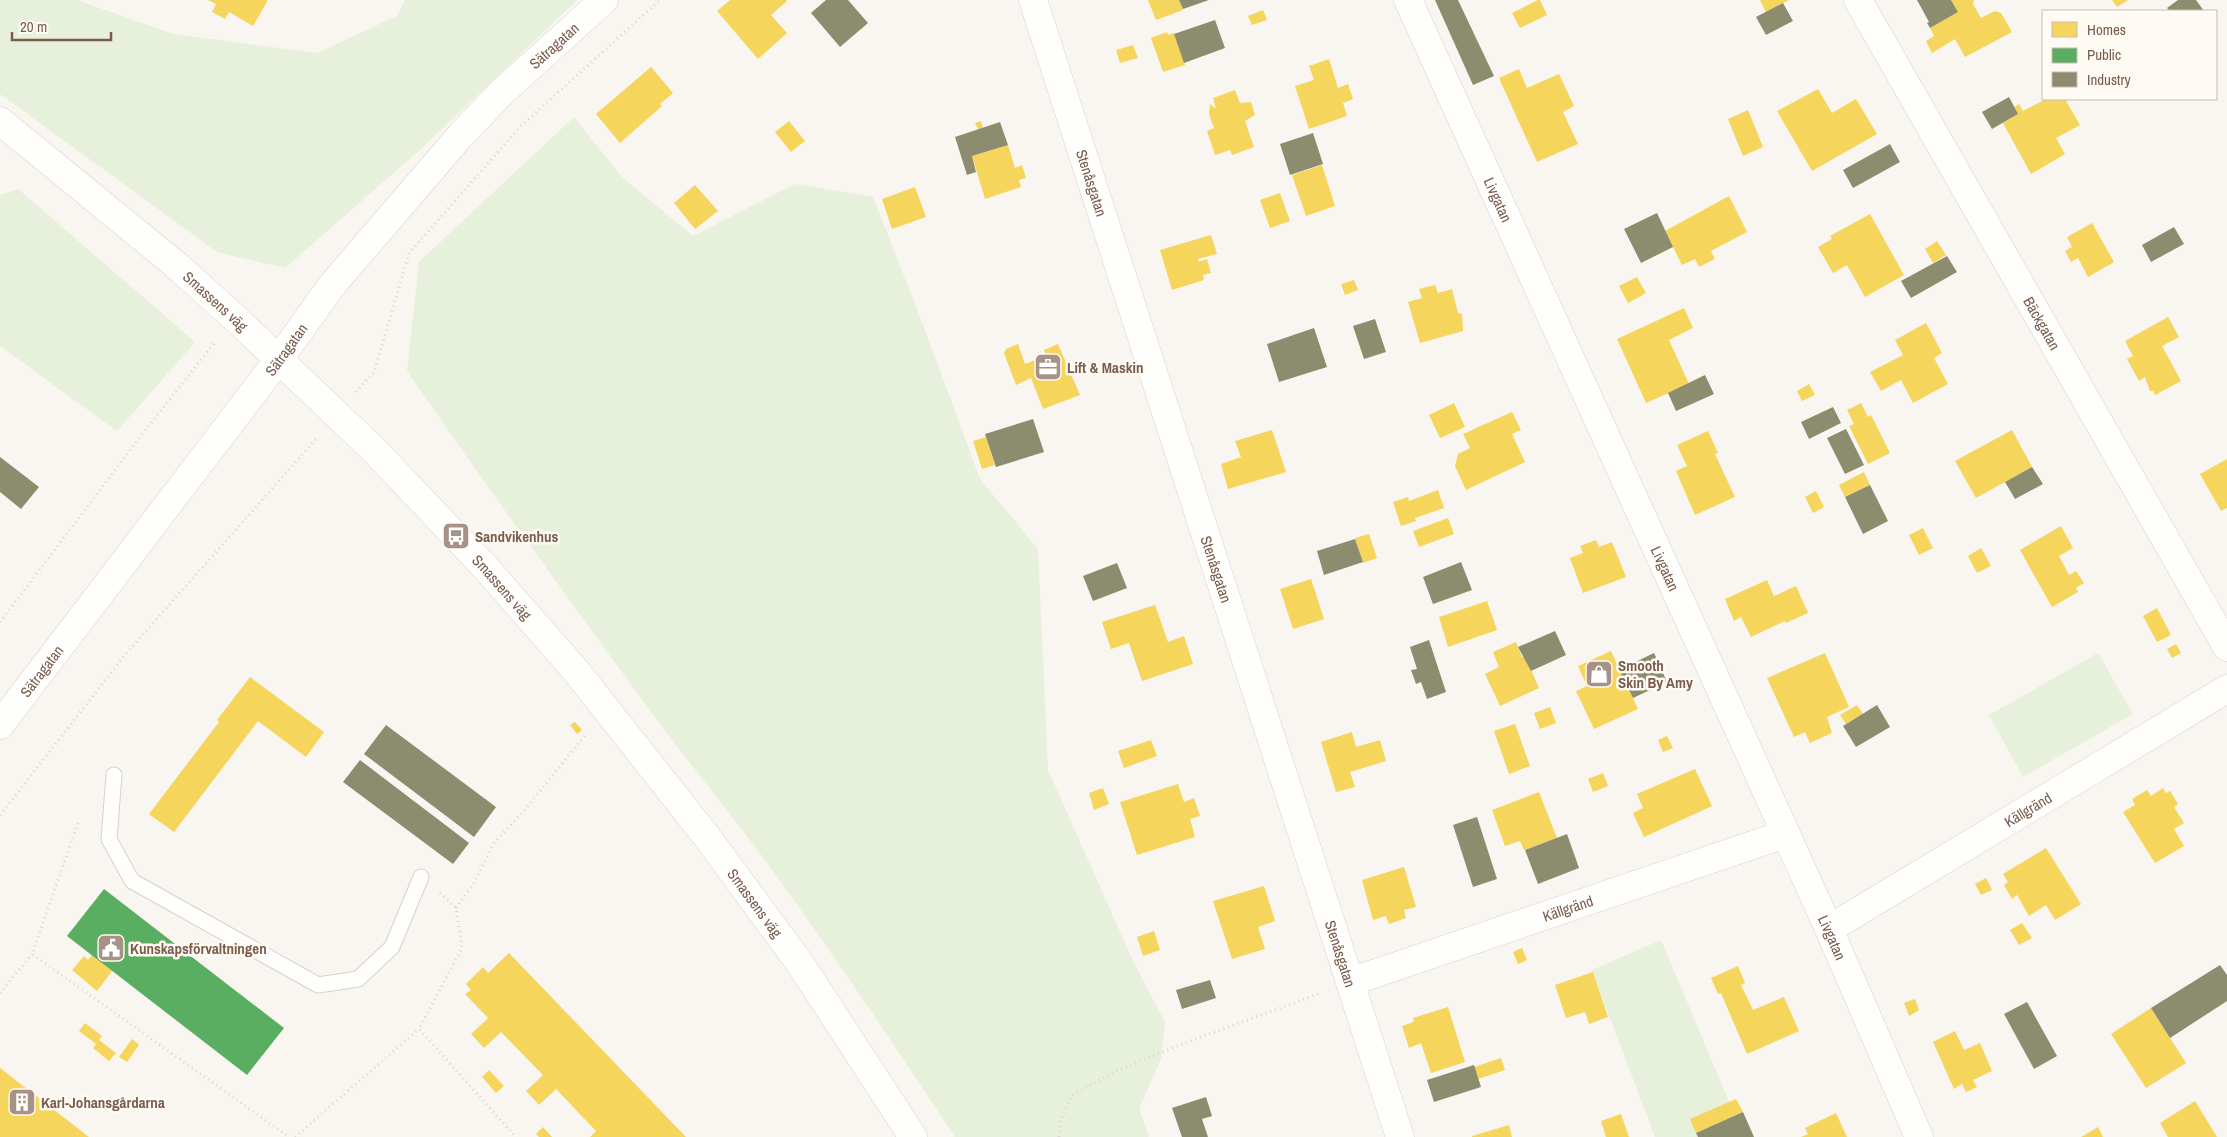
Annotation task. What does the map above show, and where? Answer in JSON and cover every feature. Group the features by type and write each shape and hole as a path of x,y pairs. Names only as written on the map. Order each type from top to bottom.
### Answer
{"street":[{"name":"Sätragatan","path":"0,725 279,359 333,284 460,136 503,91 604,0"},
{"name":"Stenåsgatan","path":"1033,0 1400,1137"},
{"name":"Livgatan","path":"1408,0 1829,929 1919,1137"},
{"name":"Bäckgatan","path":"1858,0 2227,647"},
{"name":"Smassens väg","path":"3,129 176,265 235,318 373,450 474,555 576,671 707,837 801,965 913,1137"},
{"name":"Källgränd","path":"1829,929 2227,689"},
{"name":"Källgränd","path":"1350,982 1785,834"}],"lane":[{"path":"114,775 109,840 132,881 318,985 358,979 392,947 421,877"}],"path":[{"path":"0,622 147,428 235,318"},
{"path":"456,908 474,883 494,843 523,812 587,733 610,715"},
{"path":"0,993 32,954 78,823"},
{"path":"295,1137 419,1028 462,948 456,908 421,877"},
{"path":"32,954 289,1137"},
{"path":"1059,1137 1062,1119 1072,1095 1118,1070 1190,1041 1350,982"},
{"path":"419,1028 516,1137"}],"green space":[{"path":"0,0 77,0 173,34 317,53 397,16 405,0 577,0 423,147 285,268 217,252 0,94"},
{"path":"574,117 622,177 693,236 795,184 873,197 919,314 980,479 1038,549 1048,770 1132,959 1165,1022 1161,1059 1139,1109 1149,1137 955,1137 859,993 784,887 607,652 407,371 419,262"},
{"path":"18,189 195,342 117,431 0,346 0,195"},
{"path":"2098,653 2133,714 2023,777 1989,715"},
{"path":"1661,940 1744,1137 1655,1137 1592,970"}],"building: Homes":[{"path":"208,0 268,0 253,26 229,12 225,19 212,12 216,4"},
{"path":"730,0 786,0 771,15 787,33 758,59 717,11"},
{"path":"1148,0 1179,0 1183,10 1156,20"},
{"path":"1540,0 1547,15 1520,28 1512,13"},
{"path":"1760,0 1789,0 1766,12"},
{"path":"1951,0 1974,0 1973,4 1981,18 1995,11 2001,13 2012,32 1965,57 1955,39 1932,53 1926,41 1934,36 1930,28 1958,12"},
{"path":"2112,0 2128,0 2117,7"},
{"path":"1263,10 1267,20 1252,25 1248,16"},
{"path":"1167,32 1168,35 1174,33 1185,65 1163,72 1151,38"},
{"path":"1133,45 1138,58 1120,63 1116,50"},
{"path":"1329,59 1338,88 1348,84 1353,99 1343,103 1347,116 1309,129 1295,86 1314,80 1309,66"},
{"path":"651,67 673,93 660,104 662,106 620,143 596,114"},
{"path":"1519,69 1527,88 1559,74 1574,106 1563,112 1578,144 1537,162 1499,78"},
{"path":"1818,89 1832,113 1856,99 1877,134 1812,171 1777,111"},
{"path":"1235,90 1240,103 1251,102 1255,115 1245,121 1254,147 1232,155 1230,150 1215,155 1207,131 1214,128 1209,114 1210,104 1216,109 1213,98"},
{"path":"2044,100 2066,100 2080,125 2056,138 2065,154 2031,174 2003,123 2018,114 2014,107 2019,104 2023,111"},
{"path":"1748,110 1763,147 1743,156 1728,119"},
{"path":"789,121 805,141 791,152 775,132"},
{"path":"981,121 983,128 978,129 975,123"},
{"path":"1008,145 1015,168 1022,165 1026,178 1019,180 1021,187 985,199 972,156"},
{"path":"1322,165 1335,206 1306,216 1292,175"},
{"path":"695,185 718,211 695,229 674,203"},
{"path":"915,187 926,217 892,229 882,199"},
{"path":"1280,193 1290,221 1270,228 1260,200"},
{"path":"1729,196 1747,232 1711,251 1715,259 1699,267 1695,259 1682,265 1665,231"},
{"path":"1870,214 1904,275 1865,297 1847,265 1833,273 1818,247 1832,239 1830,236"},
{"path":"2092,223 2114,262 2088,277 2078,258 2071,262 2065,251 2072,247 2067,237"},
{"path":"1211,235 1217,254 1198,259 1198,262 1207,259 1211,273 1203,275 1204,280 1172,290 1160,250"},
{"path":"1937,241 1946,255 1933,263 1925,249"},
{"path":"1637,277 1646,293 1628,303 1619,286"},
{"path":"1354,280 1358,290 1345,295 1341,284"},
{"path":"1435,285 1438,293 1452,289 1458,313 1462,314 1463,331 1420,343 1408,302 1422,298 1419,289"},
{"path":"1684,308 1693,328 1669,340 1689,384 1646,403 1617,339"},
{"path":"2168,317 2179,337 2162,346 2181,381 2155,395 2153,391 2150,391 2145,377 2139,381 2127,359 2133,356 2125,341"},
{"path":"1926,323 1942,353 1934,358 1948,384 1913,403 1901,380 1881,391 1870,372 1903,355 1895,340"},
{"path":"1018,344 1025,364 1046,356 1044,350 1058,344 1080,395 1043,409 1031,378 1016,385 1004,353 1006,349"},
{"path":"1809,384 1815,395 1802,401 1797,391"},
{"path":"1454,403 1465,427 1440,438 1429,415"},
{"path":"1861,403 1868,417 1871,415 1890,453 1868,464 1849,426 1854,424 1847,410"},
{"path":"1512,412 1521,430 1512,434 1525,462 1466,490 1455,466 1458,454 1470,448 1463,434"},
{"path":"1272,430 1286,472 1228,489 1221,464 1241,457 1235,441"},
{"path":"2012,430 2032,467 1976,498 1955,461"},
{"path":"1708,431 1718,453 1715,454 1735,497 1695,515 1676,471 1687,466 1677,445"},
{"path":"986,437 995,465 982,469 973,441"},
{"path":"2227,459 2227,508 2221,511 2200,474"},
{"path":"1864,472 1870,485 1845,497 1839,485"},
{"path":"1438,490 1444,508 1415,518 1416,521 1401,526 1393,502 1408,497 1409,501"},
{"path":"1816,491 1824,507 1813,513 1805,497"},
{"path":"1448,518 1454,534 1419,547 1413,531"},
{"path":"2061,526 2073,548 2059,556 2069,575 2076,571 2084,583 2076,588 2078,592 2052,607 2020,550"},
{"path":"1923,528 1933,548 1919,555 1909,535"},
{"path":"1369,534 1377,558 1363,563 1355,538"},
{"path":"1596,540 1599,547 1612,542 1626,577 1583,593 1570,558 1583,553 1580,546"},
{"path":"1981,548 1991,566 1977,573 1968,556"},
{"path":"1311,579 1324,619 1293,629 1280,589"},
{"path":"1767,580 1774,596 1796,586 1808,613 1786,623 1785,621 1751,637 1741,617 1734,621 1725,599"},
{"path":"1487,601 1497,630 1448,647 1439,617"},
{"path":"1155,605 1168,642 1184,636 1193,664 1142,681 1129,643 1111,649 1102,622"},
{"path":"2157,608 2171,635 2157,642 2143,616"},
{"path":"1516,642 1522,657 1525,656 1539,688 1500,706 1485,674 1499,667 1493,652"},
{"path":"2176,644 2181,653 2172,658 2167,649"},
{"path":"1611,651 1638,709 1594,729 1576,691 1587,686 1578,666"},
{"path":"1825,653 1849,707 1827,717 1832,733 1810,743 1805,732 1794,737 1767,678"},
{"path":"250,677 324,732 306,757 258,721 174,832 149,814 219,722 217,720"},
{"path":"1857,705 1863,714 1846,724 1840,715"},
{"path":"1550,707 1556,723 1540,729 1534,713"},
{"path":"575,722 582,730 577,734 570,725"},
{"path":"1515,724 1530,766 1509,774 1494,731"},
{"path":"1352,732 1356,747 1380,740 1386,761 1350,772 1355,787 1336,792 1321,742"},
{"path":"1667,736 1673,748 1663,752 1658,740"},
{"path":"1151,740 1157,756 1124,768 1118,751"},
{"path":"1695,769 1712,806 1644,837 1633,813 1643,808 1637,794"},
{"path":"1603,773 1608,786 1593,792 1588,779"},
{"path":"1178,784 1184,802 1194,798 1200,816 1190,819 1195,837 1137,855 1120,802"},
{"path":"1103,788 1109,804 1094,810 1089,793"},
{"path":"2163,788 2166,793 2170,791 2178,804 2174,807 2184,823 2174,829 2184,846 2155,863 2123,812 2135,805 2132,799 2147,790 2151,796"},
{"path":"1539,792 1557,838 1524,850 1520,841 1505,846 1492,810"},
{"path":"2046,848 2081,904 2055,920 2046,905 2029,916 2017,895 2012,899 2004,885 2008,882 2003,874"},
{"path":"1404,867 1416,907 1404,910 1406,918 1389,924 1386,916 1373,920 1362,880"},
{"path":"1986,878 1992,890 1981,895 1975,884"},
{"path":"1264,886 1275,921 1258,927 1265,949 1232,959 1213,901"},
{"path":"2022,923 2032,938 2019,945 2010,930"},
{"path":"1154,931 1160,950 1143,956 1137,937"},
{"path":"1522,948 1527,960 1518,964 1513,952"},
{"path":"509,953 686,1137 590,1137 596,1131 556,1089 539,1105 526,1091 543,1075 501,1032 484,1048 471,1034 488,1018 465,994 471,990 466,984 483,967 488,973"},
{"path":"92,955 112,971 97,991 72,970 84,956 88,960"},
{"path":"1738,966 1745,983 1741,985 1753,1010 1784,997 1799,1031 1747,1054 1721,993 1718,994 1711,978"},
{"path":"1593,972 1608,1017 1589,1024 1585,1012 1566,1018 1555,985"},
{"path":"1915,999 1919,1010 1909,1016 1904,1003"},
{"path":"1448,1007 1465,1062 1431,1073 1421,1043 1409,1048 1402,1026 1414,1022 1413,1018"},
{"path":"2151,1008 2186,1063 2146,1088 2111,1034"},
{"path":"85,1023 102,1036 99,1040 116,1053 109,1061 93,1048 96,1044 79,1031"},
{"path":"1955,1031 1964,1050 1980,1043 1992,1071 1973,1080 1977,1087 1966,1092 1962,1084 1954,1089 1933,1042"},
{"path":"132,1039 139,1045 127,1062 119,1057"},
{"path":"1501,1058 1505,1070 1478,1079 1474,1067"},
{"name":"Karl-Johansgårdarna","path":"0,1068 89,1137 0,1137"},
{"path":"489,1070 504,1086 496,1093 482,1077"},
{"path":"1736,1099 1743,1112 1696,1133 1690,1119"},
{"path":"2195,1101 2217,1137 2168,1137 2160,1123"},
{"path":"1836,1113 1847,1137 1801,1137 1808,1134 1805,1128"},
{"path":"1621,1114 1629,1137 1606,1137 1601,1121"},
{"path":"1509,1125 1512,1137 1472,1137 1472,1136"},
{"path":"543,1127 552,1137 539,1137 536,1134"},
{"path":"2098,1127 2103,1137 2081,1137"}],"building: Public":[{"path":"104,889 284,1028 247,1075 67,936"}],"building: Industry":[{"path":"826,0 848,0 868,23 840,47 811,13"},
{"path":"1179,0 1209,0 1183,9"},
{"path":"1435,0 1458,0 1494,76 1473,85"},
{"path":"1917,0 1951,0 1958,12 1930,28 1927,23 1929,22"},
{"path":"2178,0 2196,0 2203,10 2169,10 2167,8"},
{"path":"1783,3 1793,21 1766,35 1756,17"},
{"path":"1215,20 1225,48 1184,63 1174,34"},
{"path":"2009,97 2018,114 1992,129 1982,112"},
{"path":"1000,122 1008,145 972,156 976,172 967,175 955,137"},
{"path":"1313,133 1323,164 1290,175 1280,144"},
{"path":"1890,144 1900,162 1853,188 1843,170"},
{"path":"1657,213 1673,247 1641,263 1624,229"},
{"path":"2174,227 2184,244 2151,262 2142,245"},
{"path":"1947,256 1957,272 1911,298 1901,281"},
{"path":"1375,319 1386,352 1364,359 1353,326"},
{"path":"1314,328 1327,367 1279,382 1267,344"},
{"path":"1705,375 1714,394 1676,411 1668,393"},
{"path":"1833,407 1841,423 1809,439 1801,422"},
{"path":"1033,419 1044,452 996,467 985,434"},
{"path":"1846,429 1864,465 1845,474 1827,438"},
{"path":"0,457 39,487 21,509 0,492"},
{"path":"2032,467 2043,484 2015,499 2005,482"},
{"path":"1870,485 1888,521 1863,534 1845,497"},
{"path":"1355,539 1363,562 1324,575 1317,551"},
{"path":"1461,562 1472,590 1433,604 1423,577"},
{"path":"1117,563 1127,588 1093,601 1083,576"},
{"path":"1555,631 1566,655 1531,671 1518,647"},
{"path":"1429,640 1446,692 1427,699 1421,682 1416,684 1411,670 1417,669 1410,647"},
{"path":"1654,653 1667,682 1633,698 1619,670"},
{"path":"1877,705 1890,727 1856,747 1843,726"},
{"path":"386,725 496,807 474,837 364,754"},
{"path":"360,760 469,843 453,864 343,782"},
{"path":"1477,817 1497,879 1473,887 1453,825"},
{"path":"1567,834 1579,868 1538,884 1525,850"},
{"path":"2220,965 2227,975 2227,1001 2170,1038 2151,1008"},
{"path":"1210,980 1216,998 1182,1009 1176,990"},
{"path":"2027,1002 2057,1056 2034,1069 2004,1014"},
{"path":"1474,1065 1481,1087 1434,1102 1427,1080"},
{"path":"1206,1097 1212,1116 1202,1119 1208,1137 1182,1137 1172,1108"},
{"path":"1743,1112 1754,1137 1698,1137 1696,1133"}],"place":[{"name":"Lift & Maskin","path":"1048,367"},
{"name":"Sandvikenhus","path":"456,536"},
{"name":"Smooth Skin By Amy","path":"1599,674"},
{"name":"Kunskapsförvaltningen","path":"111,948"},
{"name":"Karl-Johansgårdarna","path":"22,1102"}]}
